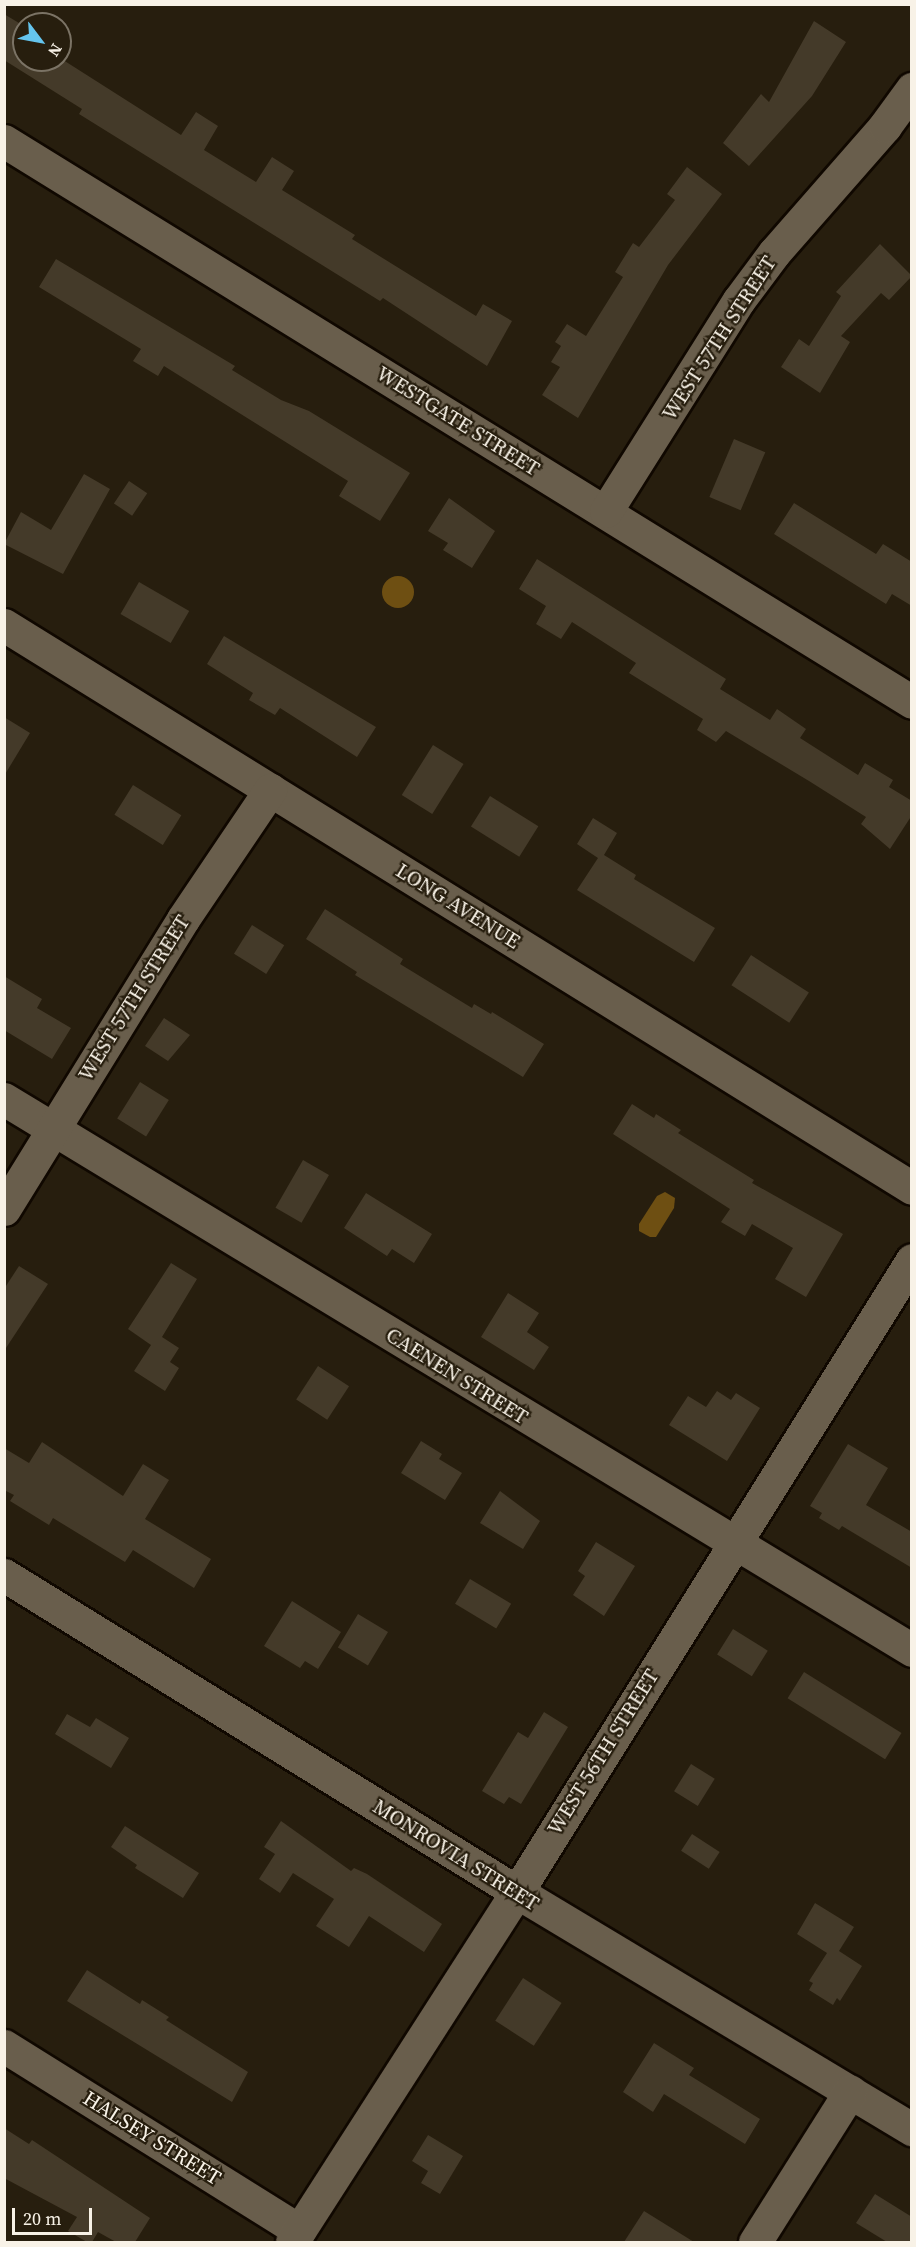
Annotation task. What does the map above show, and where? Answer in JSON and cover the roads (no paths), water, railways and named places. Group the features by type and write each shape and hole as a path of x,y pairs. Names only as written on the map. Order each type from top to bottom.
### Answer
{"street":[{"name":"WEST 57TH STREET","path":"606,512 739,300 774,253 885,126 912,89"},
{"name":"WESTGATE STREET","path":"4,141 912,702"},
{"name":"LONG AVENUE","path":"4,625 912,1188"},
{"name":"WEST 57TH STREET","path":"4,1209 183,919 270,790"},
{"name":"CAENEN STREET","path":"4,1099 912,1650"},
{"name":"WEST 56TH STREET","path":"296,2236 517,1892 732,1542 912,1260"},
{"name":"MONROVIA STREET","path":"4,1575 517,1892 912,2129"},
{"name":"HALSEY STREET","path":"4,2046 296,2236"},
{"path":"755,2242 850,2092"}]}
